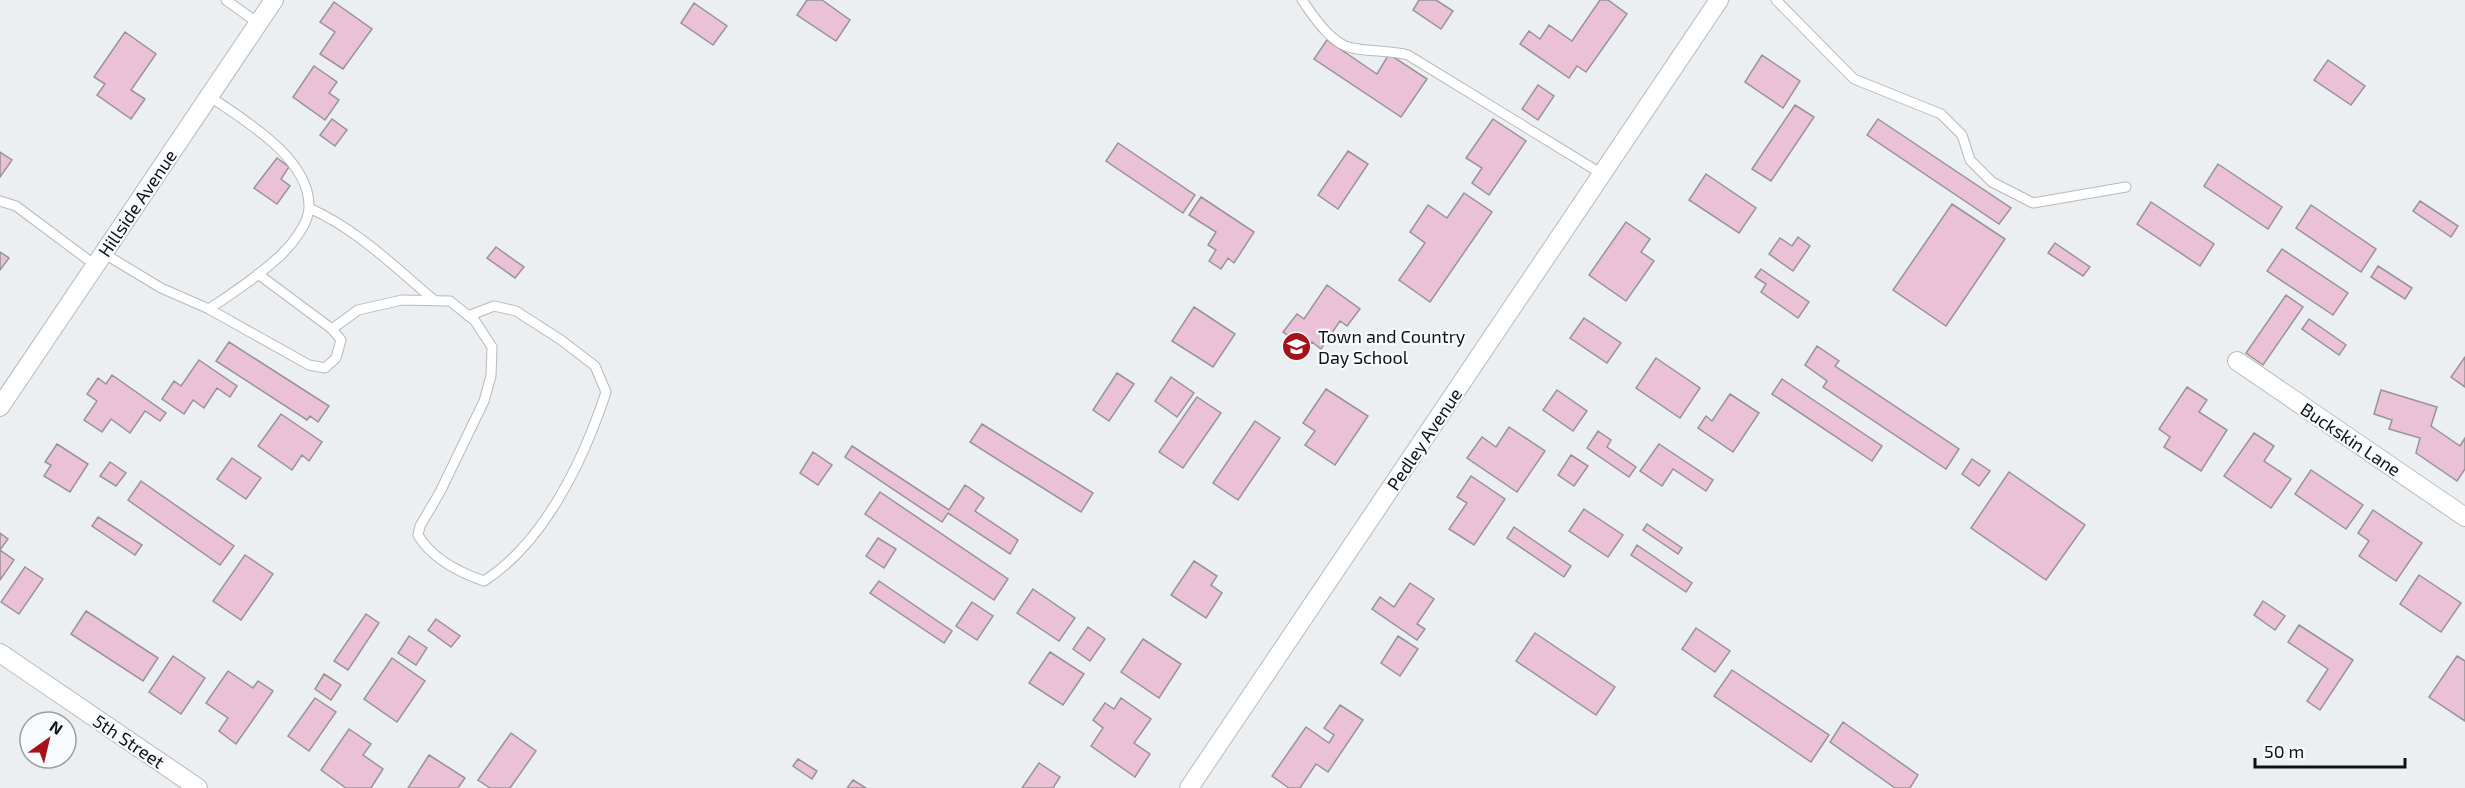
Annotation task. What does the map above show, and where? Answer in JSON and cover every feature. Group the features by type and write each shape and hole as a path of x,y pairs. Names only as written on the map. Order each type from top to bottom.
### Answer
{"street":[{"name":"Hillside Avenue","path":"0,407 274,0"},
{"name":"Pedley Avenue","path":"1189,788 1719,0"},
{"name":"Buckskin Lane","path":"2236,361 2465,517"},
{"name":"5th Street","path":"0,653 198,788"}],"lane":[{"path":"226,0 258,23"},
{"path":"1302,0 1341,44 1351,48 1383,50 1408,55 1602,174"},
{"path":"1776,0 1854,79 1941,114 1962,135 1970,160 1992,182 2033,203 2126,187"},
{"path":"209,96 237,115 287,156 299,171 309,208 304,226 283,253 209,309"},
{"path":"0,201 16,206 99,259 209,309 309,365 326,368 336,358 341,340 332,329 258,274"},
{"path":"309,208 327,216 376,252 435,301"},
{"path":"332,329 358,310 402,300 450,302 475,321 492,347 491,376 484,402 440,492 420,526 418,535 425,548 459,573 484,581 505,567 540,525 566,484 592,434 606,392 595,366 561,340 516,311 494,306 468,315"}],"building":[{"path":"807,0 822,0 850,20 836,41 797,15"},
{"path":"1419,0 1436,0 1453,11 1441,29 1413,10"},
{"path":"1600,0 1608,0 1627,14 1586,72 1577,66 1569,78 1520,44 1529,31 1540,39 1549,25 1572,41"},
{"path":"334,2 372,29 343,69 320,54 335,32 320,22"},
{"path":"694,3 727,26 713,45 681,23"},
{"path":"125,32 156,54 131,90 145,99 131,119 97,95 105,84 94,77"},
{"path":"1327,40 1377,74 1389,54 1427,79 1401,117 1314,59"},
{"path":"1762,55 1800,81 1783,108 1745,82"},
{"path":"2328,60 2365,86 2351,105 2314,80"},
{"path":"314,66 337,82 329,93 339,100 325,120 293,97"},
{"path":"1538,85 1554,96 1538,120 1522,109"},
{"path":"1795,105 1814,117 1771,181 1752,169"},
{"path":"332,119 347,130 335,146 320,135"},
{"path":"1493,119 1526,141 1489,195 1472,183 1482,168 1466,158"},
{"path":"1878,119 2011,208 1999,224 1867,135"},
{"path":"1118,143 1195,195 1183,213 1106,161"},
{"path":"1348,151 1368,164 1338,209 1318,195"},
{"path":"0,152 12,160 0,177"},
{"path":"277,158 289,167 281,179 290,186 277,204 254,188"},
{"path":"2218,164 2282,207 2268,229 2204,186"},
{"path":"1706,174 1756,208 1739,233 1689,200"},
{"path":"1464,193 1492,212 1430,302 1399,280 1425,243 1410,232 1428,205 1447,218"},
{"path":"1201,197 1254,232 1234,263 1228,258 1221,269 1209,261 1216,250 1208,245 1216,232 1189,215"},
{"path":"2420,201 2458,226 2451,237 2413,211"},
{"path":"2151,202 2214,244 2200,266 2137,224"},
{"path":"1952,204 2005,239 1946,326 1893,290"},
{"path":"2311,205 2376,249 2361,272 2296,228"},
{"path":"1626,222 1650,239 1641,252 1654,261 1626,301 1589,275"},
{"path":"1798,237 1810,246 1793,271 1769,254 1780,238 1792,246"},
{"path":"2055,243 2090,267 2083,276 2048,253"},
{"path":"496,247 524,267 515,278 487,258"},
{"path":"2282,249 2348,293 2333,315 2267,271"},
{"path":"0,252 9,258 0,270"},
{"path":"2378,266 2412,288 2405,299 2371,277"},
{"path":"1761,269 1809,302 1798,318 1761,292 1766,284 1755,277"},
{"path":"1327,285 1360,309 1347,326 1340,321 1321,349 1312,342 1307,349 1283,332 1297,314 1304,319"},
{"path":"2286,295 2303,307 2263,365 2246,353"},
{"path":"1194,307 1235,334 1213,367 1172,341"},
{"path":"1584,318 1621,343 1607,363 1570,338"},
{"path":"2309,319 2346,345 2339,355 2302,329"},
{"path":"229,342 329,406 318,422 310,416 307,420 216,361"},
{"path":"1817,346 1839,361 1835,366 1959,449 1946,469 1823,387 1827,381 1805,365"},
{"path":"2465,357 2465,387 2451,377"},
{"path":"1656,358 1700,388 1680,418 1636,388"},
{"path":"199,360 237,386 230,397 217,388 204,408 193,400 184,414 162,399 174,381 181,386"},
{"path":"1117,373 1134,384 1109,421 1093,410"},
{"path":"112,375 166,413 160,421 145,411 130,433 111,419 102,432 84,420 97,401 87,394 98,378 106,384"},
{"path":"1171,377 1194,393 1177,417 1155,401"},
{"path":"1782,379 1882,446 1872,461 1772,394"},
{"path":"2187,387 2207,400 2199,412 2227,430 2201,471 2164,447 2170,437 2159,429"},
{"path":"1326,389 1368,416 1335,465 1305,445 1315,431 1303,423"},
{"path":"1557,390 1587,411 1573,431 1543,410"},
{"path":"2381,390 2437,407 2431,426 2460,446 2465,438 2465,469 2457,481 2416,453 2420,438 2389,429 2392,420 2374,414"},
{"path":"1730,394 1759,413 1733,452 1698,428 1706,416 1712,421"},
{"path":"1197,397 1221,413 1183,468 1159,452"},
{"path":"281,414 322,442 309,461 302,455 292,470 258,446"},
{"path":"1255,421 1280,438 1238,500 1213,483"},
{"path":"982,424 1093,493 1081,512 970,442"},
{"path":"1509,427 1545,451 1517,492 1467,458 1482,437 1496,447"},
{"path":"1598,431 1611,440 1607,447 1636,467 1629,477 1587,448"},
{"path":"2254,433 2274,446 2264,461 2291,479 2271,508 2224,476"},
{"path":"57,444 88,464 70,492 44,476 51,465 45,462"},
{"path":"1659,444 1713,480 1706,491 1673,469 1662,486 1640,471"},
{"path":"852,446 949,510 965,485 984,498 975,511 1018,540 1010,554 948,513 942,522 845,457"},
{"path":"813,452 832,465 818,485 800,473"},
{"path":"1571,455 1588,466 1574,486 1558,475"},
{"path":"232,458 261,478 246,499 217,479"},
{"path":"1972,459 1990,471 1979,486 1962,474"},
{"path":"110,462 126,473 116,486 100,476"},
{"path":"2311,470 2363,505 2346,529 2295,494"},
{"path":"2009,472 2085,525 2046,580 1971,528"},
{"path":"1471,476 1505,499 1474,545 1449,529 1467,503 1457,497"},
{"path":"141,481 234,546 220,565 128,500"},
{"path":"880,492 1008,579 994,600 865,514"},
{"path":"1584,509 1623,535 1608,557 1569,531"},
{"path":"2373,510 2422,543 2396,581 2359,556 2369,541 2358,533"},
{"path":"98,517 142,545 135,555 92,526"},
{"path":"1647,524 1682,548 1678,554 1643,530"},
{"path":"1514,527 1571,566 1564,577 1507,538"},
{"path":"0,533 8,539 0,550"},
{"path":"878,538 896,549 884,568 866,556"},
{"path":"1637,545 1692,583 1686,592 1631,555"},
{"path":"0,550 14,560 0,580"},
{"path":"245,555 273,574 241,620 213,601"},
{"path":"1194,561 1217,576 1211,585 1222,593 1206,618 1171,595"},
{"path":"25,567 43,579 19,614 1,602"},
{"path":"2419,575 2461,603 2441,632 2400,604"},
{"path":"879,581 952,631 944,643 870,593"},
{"path":"1410,583 1434,599 1417,624 1425,629 1417,640 1372,609 1380,597 1394,607"},
{"path":"1033,589 1075,618 1059,641 1017,613"},
{"path":"2263,601 2285,616 2275,630 2254,615"},
{"path":"972,602 993,616 977,640 956,626"},
{"path":"86,611 158,658 143,681 71,634"},
{"path":"366,614 379,623 348,670 334,661"},
{"path":"436,619 460,636 451,647 428,630"},
{"path":"2299,625 2353,660 2320,710 2307,701 2328,669 2288,642"},
{"path":"1088,627 1105,639 1090,661 1073,649"},
{"path":"1696,628 1730,651 1715,672 1682,649"},
{"path":"1535,633 1615,687 1596,715 1516,661"},
{"path":"409,636 427,648 416,665 398,653"},
{"path":"1398,636 1418,649 1400,676 1381,663"},
{"path":"1143,639 1181,664 1159,698 1121,672"},
{"path":"1050,652 1084,674 1063,705 1029,683"},
{"path":"173,656 205,678 181,714 149,692"},
{"path":"2457,656 2465,661 2465,721 2429,697"},
{"path":"392,658 425,681 397,722 364,699"},
{"path":"1732,670 1829,735 1811,762 1714,696"},
{"path":"228,671 253,688 258,681 273,691 236,744 219,731 228,718 206,703"},
{"path":"324,674 341,685 331,700 315,689"},
{"path":"315,698 336,712 309,751 288,736"},
{"path":"1121,698 1151,719 1134,743 1150,754 1135,777 1091,746 1103,728 1093,720 1105,703 1114,709"},
{"path":"1340,705 1363,720 1328,772 1316,764 1300,788 1289,788 1272,776 1306,727 1329,743 1334,735 1324,728"},
{"path":"1843,722 1918,775 1910,788 1895,788 1830,742"},
{"path":"349,729 371,744 363,755 383,769 371,788 346,788 321,770"},
{"path":"511,733 536,751 510,788 490,788 478,780"},
{"path":"429,755 465,778 458,788 408,788"},
{"path":"798,759 817,771 812,779 793,766"},
{"path":"1039,763 1060,777 1053,788 1022,788"},
{"path":"853,780 866,788 847,788"}],"place":[{"name":"Town and Country Day School","path":"1297,346"}]}
